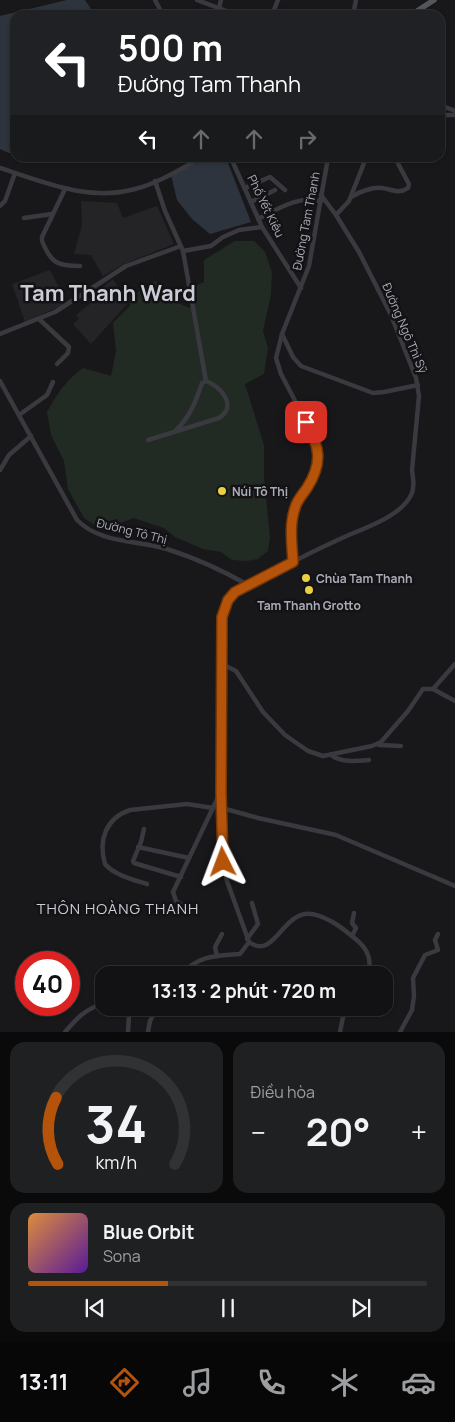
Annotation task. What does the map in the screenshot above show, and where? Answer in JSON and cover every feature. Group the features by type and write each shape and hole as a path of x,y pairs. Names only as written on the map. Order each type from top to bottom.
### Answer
{"main road":[{"path":"419,10 434,0"}],"street":[{"path":"197,0 224,10"},
{"path":"219,8 221,0"},
{"path":"0,168 65,188 87,192 113,193 135,189 155,182 193,162"},
{"name":"Phố Yết Kiêu","path":"233,162 262,227 301,288"},
{"name":"Đường Tam Thanh","path":"293,562 292,527 294,512 298,501 314,477 318,454 313,435 278,368 276,358 282,334 309,266 327,162"},
{"path":"336,215 347,205 364,162"},
{"path":"351,196 375,188 385,188 398,192 408,188 410,184 396,162"},
{"path":"0,206 5,201 15,173"},
{"path":"245,188 270,177 285,190"},
{"path":"155,182 165,211 182,248 206,381"},
{"path":"65,188 42,236 43,245 56,262 63,266 80,266"},
{"path":"251,202 275,190"},
{"name":"Đường Ngô Thì Sỹ","path":"293,562 335,541 378,523 399,509 408,499 414,485 412,470 418,385 391,315 359,252 321,195"},
{"path":"258,219 297,200 321,201"},
{"path":"24,218 52,214"},
{"path":"0,334 39,320 66,306 126,266 182,248 211,246 223,237 239,230 262,227"},
{"path":"39,320 69,348 68,353 57,364"},
{"path":"282,334 293,357 301,366 373,393 418,385"},
{"name":"Đường Tô Thị","path":"0,381 77,520 83,526 93,532 110,537 165,548 221,569 248,585"},
{"path":"175,431 187,419 202,383 206,381"},
{"path":"148,440 219,418 228,410 227,400 215,385 206,381"},
{"path":"19,415 47,395 53,382"},
{"path":"0,470 9,455 31,436"},
{"path":"293,562 231,596 224,609 222,625 221,792 223,862 227,881 248,940 258,948 266,946 272,941 288,922 302,914 310,914 324,918 352,936 368,952 370,966"},
{"path":"222,664 236,671 263,712 285,736 308,751 324,756 378,745 401,746"},
{"path":"433,689 455,664"},
{"path":"378,745 408,711 420,692 425,689 433,689 455,701"},
{"path":"331,755 334,758 350,761 369,760"},
{"path":"191,911 181,906 173,892 221,792"},
{"path":"147,884 126,877 108,868 105,864 104,833 109,825 130,810 187,804 213,808"},
{"path":"222,808 336,835 455,886"},
{"path":"144,829 133,861 134,863 181,877"},
{"path":"138,847 189,858"},
{"path":"190,966 199,960 240,954 258,924 252,903"},
{"path":"352,936 356,928 352,923 354,913"},
{"path":"217,956 216,942 222,934"},
{"path":"400,1032 412,1010 414,974 425,955 438,950 435,940 438,934"},
{"path":"64,1032 78,1016 95,1008"},
{"path":"128,1032 129,1016"},
{"path":"148,1032 153,1016"},
{"path":"340,1032 344,1016"}],"shaded area":[{"path":"67,0 85,0 92,10 25,10"},
{"path":"10,14 10,153 0,149 0,16"},
{"path":"199,162 228,162 251,222 210,234 192,219 177,200 171,175"},
{"path":"81,201 117,203 123,218 157,206 174,244 122,265 103,276 91,255 74,254 82,225"},
{"path":"235,241 254,241 265,252 272,272 271,294 263,331 268,348 264,374 245,384 264,445 264,476 270,538 268,551 258,559 247,561 232,560 221,552 203,549 175,537 164,528 134,518 112,526 96,526 84,518 68,489 64,461 51,435 47,412 62,388 83,368 111,376 116,351 113,323 130,306 129,297 156,281 165,297 189,308 197,302 195,286 204,282 204,260"},
{"path":"50,270 67,303 25,322 12,284"},
{"path":"113,279 128,303 91,344 73,324 79,319 76,315 95,300 92,296"}],"place":[{"name":"Núi Tô Thị","path":"222,491"},
{"name":"Chùa Tam Thanh","path":"306,578"},
{"name":"Tam Thanh Grotto","path":"309,590"}],"district":[{"name":"Tam Thanh Ward","path":"108,293"},
{"name":"THÔN HOÀNG THANH","path":"118,908"}],"route":[{"path":"223,862 221,854 222,617 228,600 235,592 293,562 292,522 294,512 298,501 314,477 318,462 313,435 306,422"}]}
